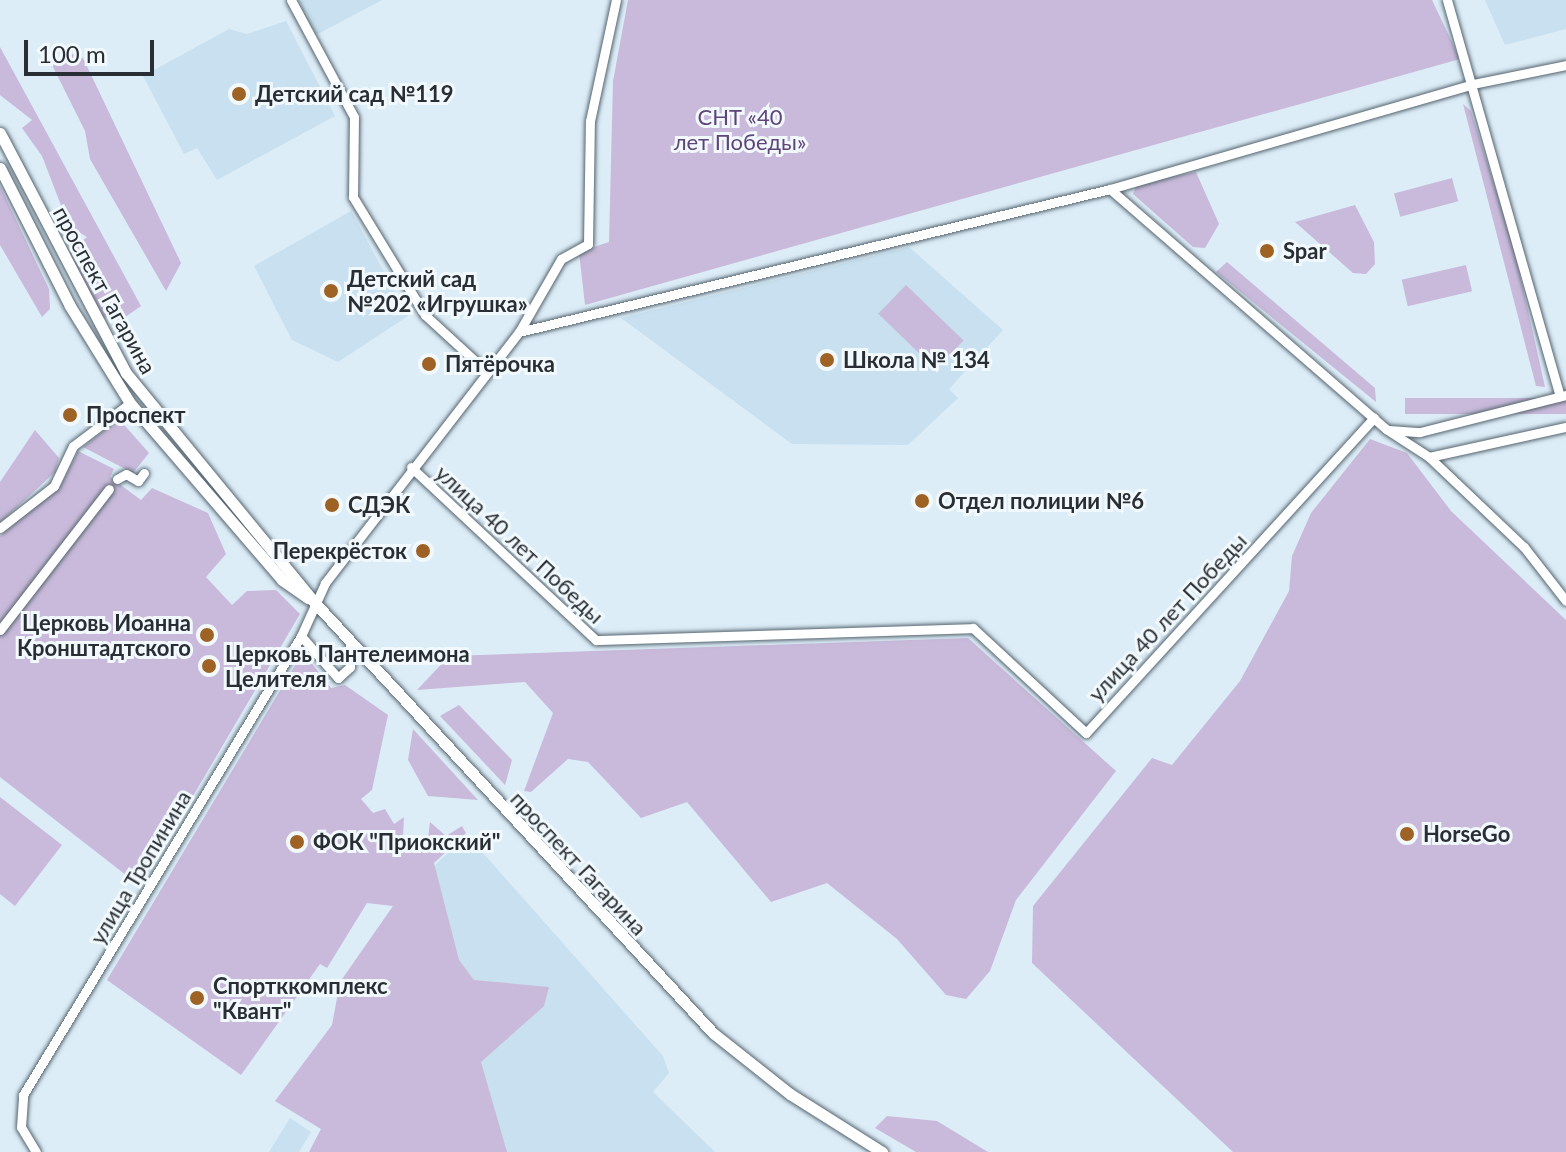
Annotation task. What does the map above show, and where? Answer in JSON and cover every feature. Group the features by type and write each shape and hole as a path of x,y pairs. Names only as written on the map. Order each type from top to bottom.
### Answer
{"main road":[{"name":"проспект Гагарина","path":"0,133 126,373 315,603 713,1033 836,1125 882,1152"},
{"name":"проспект Гагарина","path":"0,168 70,306 130,403 282,580 315,603"}],"street":[{"path":"291,0 354,117 353,197 425,315 485,370"},
{"name":"улица Тропинина","path":"36,1152 21,1127 23,1095 301,636 315,603 411,467 485,370 519,332 561,259 588,244 590,121 616,0"},
{"path":"1386,429 1420,432 1563,395 1447,0"},
{"path":"519,332 1110,189 1473,84 1566,65"},
{"path":"1110,189 1386,429 1429,457 1524,547 1566,601"},
{"path":"0,528 54,486 73,446 130,403"},
{"name":"улица 40 лет Победы","path":"411,467 596,640 973,628 1086,733 1374,418"},
{"path":"1429,457 1494,446 1566,427"},
{"path":"0,630 113,484 126,474 138,481 144,473"},
{"path":"301,636 338,678 350,667 350,641"}],"shaded area":[{"path":"298,0 382,0 316,35"},
{"path":"1485,0 1566,0 1566,29 1505,45"},
{"name":"Детский сад №119","path":"286,21 335,116 217,180 197,148 184,154 143,76 229,29 247,34"},
{"name":"Детский сад №202 «Игрушка»","path":"351,211 408,316 338,362 292,340 254,266"},
{"name":"Школа № 134","path":"909,247 1003,330 949,389 958,398 908,445 792,444 621,318"},
{"path":"467,835 663,1056 669,1073 653,1092 715,1152 501,1152 432,868"},
{"path":"290,1118 311,1132 299,1152 269,1152"}],"green space":[{"name":"СНТ «40 лет Победы»","path":"628,0 1432,0 1460,59 585,305 579,252 609,242 613,81"},
{"path":"0,47 141,306 121,320 101,317 68,253 87,237 69,226 42,156 22,128 32,120 0,95"},
{"path":"73,54 83,58 181,263 166,291 90,159 85,131 51,63"},
{"path":"1463,104 1471,111 1514,248 1545,387 1536,386"},
{"path":"1196,172 1219,224 1205,248 1193,247 1133,194 1137,184"},
{"path":"1452,178 1458,201 1400,217 1394,194"},
{"path":"0,186 49,289 50,309 42,317 0,245"},
{"path":"1355,205 1374,242 1375,264 1366,274 1353,273 1295,222"},
{"path":"1227,262 1375,388 1376,402 1216,272"},
{"path":"1466,265 1472,291 1408,306 1402,280"},
{"path":"906,285 964,341 936,369 878,314"},
{"path":"1405,398 1566,398 1566,414 1405,414"},
{"path":"119,419 149,453 133,473 83,447"},
{"path":"35,430 59,458 55,472 0,523 0,482"},
{"path":"1370,439 1407,453 1451,511 1566,620 1566,1152 1233,1152 1032,963 1033,906 1152,758 1172,765 1240,681 1289,591 1292,556 1311,513"},
{"path":"78,451 114,469 110,477 141,500 152,488 208,513 226,554 206,577 232,605 247,591 276,590 300,614 140,886 0,777 0,536 61,485"},
{"path":"968,638 1116,771 1016,900 990,971 966,999 946,995 897,939 827,883 771,902 687,802 641,818 588,762 568,759 531,792 524,791 553,713 525,682 417,690 449,656"},
{"path":"303,652 331,688 345,685 388,715 372,790 361,799 373,813 385,809 394,824 404,817 403,836 428,838 430,822 446,836 462,826 466,833 434,863 459,960 474,980 549,987 544,1006 481,1062 507,1152 309,1152 321,1129 275,1101 332,1025 340,982 393,906 367,903 327,968 320,964 241,1075 107,980"},
{"path":"459,705 512,760 505,785 440,716"},
{"path":"413,729 478,800 428,796 408,760"},
{"path":"0,797 62,845 15,906 0,894"},
{"path":"887,1116 937,1121 988,1152 916,1152 875,1128"}],"place":[{"name":"Детский сад №119","path":"239,94"},
{"name":"Spar","path":"1267,251"},
{"name":"Детский сад №202 «Игрушка»","path":"331,291"},
{"name":"Школа № 134","path":"827,360"},
{"name":"Пятёрочка","path":"429,364"},
{"name":"Проспект","path":"70,415"},
{"name":"Отдел полиции №6","path":"922,501"},
{"name":"СДЭК","path":"332,505"},
{"name":"Перекрёсток","path":"423,551"},
{"name":"Церковь Иоанна Кронштадтского","path":"207,635"},
{"name":"Церковь Пантелеимона Целителя","path":"209,666"},
{"name":"HorseGo","path":"1407,834"},
{"name":"ФОК \"Приокский\"","path":"297,842"},
{"name":"Спортккомплекс \"Квант\"","path":"197,998"}]}
